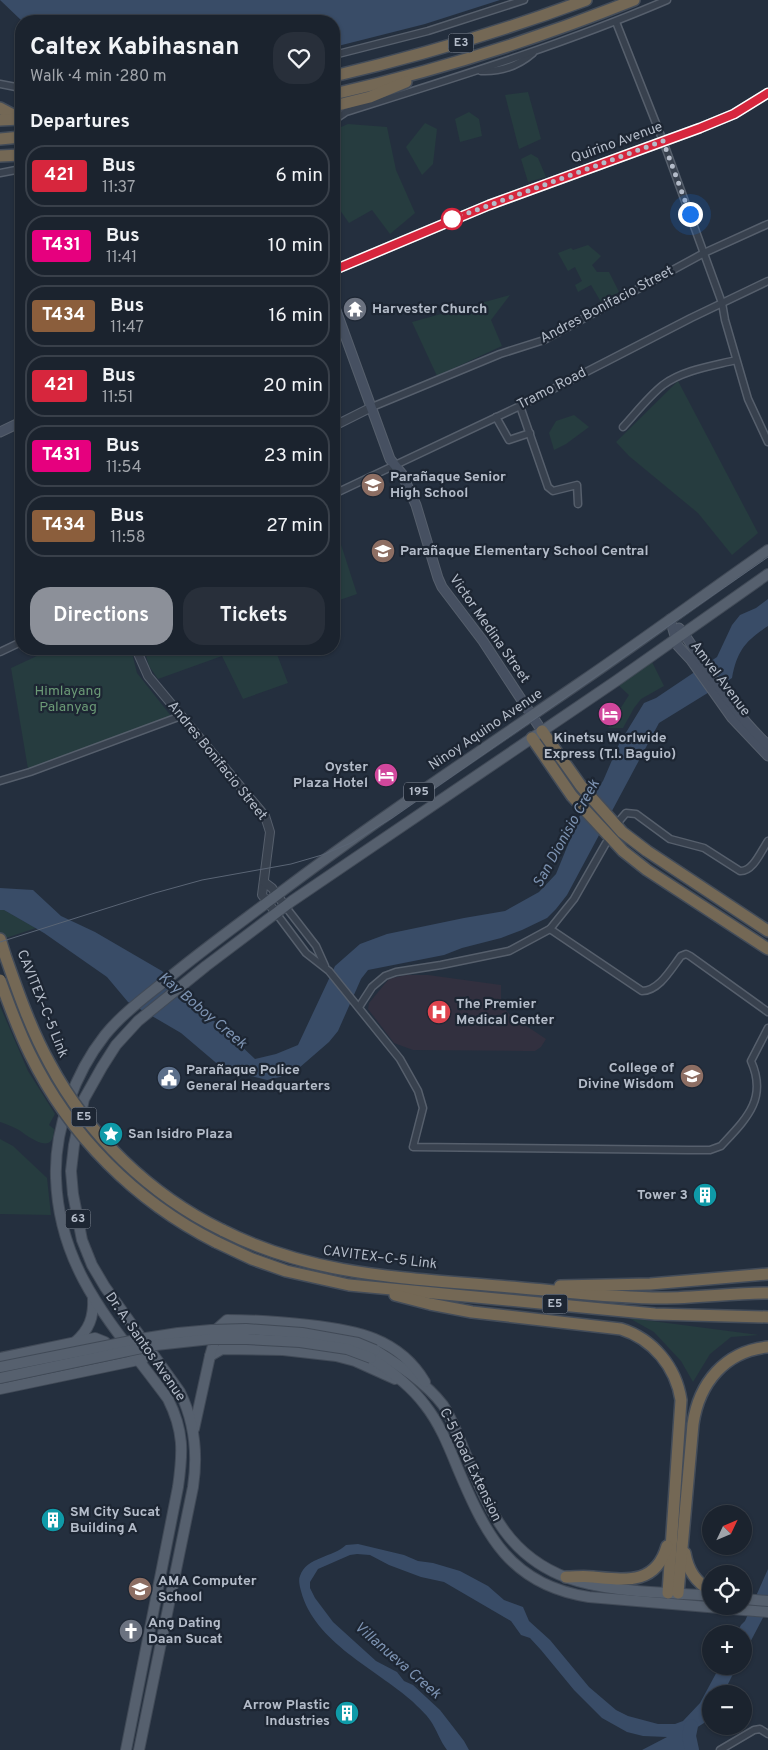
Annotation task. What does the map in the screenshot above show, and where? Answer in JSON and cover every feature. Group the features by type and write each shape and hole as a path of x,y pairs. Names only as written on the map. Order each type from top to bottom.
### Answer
{"highway":[{"name":"E3","path":"340,74 480,37 586,0"},
{"name":"E3","path":"340,92 447,65 527,40 634,0"},
{"path":"340,104 370,97 447,65"},
{"path":"0,108 15,116"},
{"path":"0,120 15,119"},
{"path":"0,139 15,138"},
{"path":"0,156 15,155"},
{"path":"537,734 585,792 638,845 768,931"},
{"path":"537,734 578,804 605,838 647,870 768,949"},
{"name":"CAVITEX–C-5 Link","path":"0,939 42,1048 59,1080 82,1115 110,1147 145,1180 173,1202 222,1230 272,1252 308,1263 344,1271 397,1278 652,1298 768,1293"},
{"name":"CAVITEX–C-5 Link","path":"0,980 17,1027 35,1064 58,1102 84,1138 113,1169 142,1195 182,1223 252,1259 286,1271 365,1287 654,1314 768,1317"},
{"path":"531,1288 582,1284 650,1284 768,1274"},
{"path":"365,1287 430,1304 472,1312 512,1318 616,1328 632,1333 649,1344 669,1366 678,1386 681,1400 672,1528 673,1593"},
{"path":"673,1593 684,1539 693,1424 700,1396 711,1377 726,1362 744,1352 768,1347"},
{"path":"566,1577 625,1579 648,1574 664,1559 672,1528"},
{"path":"684,1539 686,1557 691,1573 702,1585"}],"main road":[{"name":"Quirino Avenue","path":"340,267 489,205 734,114 768,93"},
{"name":"Victor Medina Street","path":"340,320 390,459 402,474 416,505 434,569 442,587 483,641 532,715 537,734"},
{"path":"0,432 15,425"},
{"name":"Ninoy Aquino Avenue","path":"128,1011 175,972 267,902 436,780 768,550"},
{"name":"195","path":"276,913 768,574"},
{"name":"Amvel Avenue","path":"670,619 680,636 678,646 696,660"},
{"name":"Amvel Avenue","path":"680,636 689,638 696,660 744,732 768,756"},
{"name":"Amvel Avenue","path":"719,693 768,745"},
{"name":"Dr. A. Santos Avenue","path":"139,1750 193,1484 196,1460 193,1432 188,1407 180,1392 105,1287 92,1265 82,1240 73,1194 71,1171 74,1145 84,1099 116,1045 138,1021 276,913"},
{"name":"Dr. A. Santos Avenue","path":"126,1750 178,1487 183,1447 176,1416 168,1399 93,1297 78,1272 67,1244 56,1177 59,1142 66,1109 79,1075 105,1035 128,1011"},
{"path":"79,1075 93,1081"},
{"path":"59,1142 74,1145"},
{"path":"74,1343 86,1332 90,1323 93,1311 93,1297"},
{"path":"193,1432 218,1328 228,1320 250,1320 344,1329 370,1336 404,1357 421,1375 429,1390"},
{"path":"246,1350 236,1345 233,1334 238,1324 250,1320"},
{"name":"C-5 Road Extension","path":"0,1367 178,1332 246,1329 302,1333 358,1343 405,1383 426,1406 438,1425 470,1499 491,1537 505,1554 530,1575 560,1591 584,1596 768,1612"},
{"path":"0,1358 95,1338 105,1342 110,1349 110,1357 107,1364 99,1369"},
{"name":"C-5 Road Extension","path":"0,1378 156,1345 211,1339 300,1342 373,1354 391,1360 429,1390 443,1406 452,1422 486,1501 500,1526 529,1555 546,1567 566,1577 601,1586 702,1595"},
{"path":"210,1356 222,1349 302,1352 345,1358 405,1383"},
{"path":"0,1389 154,1356"},
{"path":"155,1600 169,1603"},
{"path":"752,1600 768,1601"},
{"path":"135,1706 147,1709"}],"street":[{"path":"340,53 428,31 524,0"},
{"path":"340,116 346,112 477,71 495,72 521,63 537,51 616,22 667,0"},
{"path":"616,22 663,141 722,303 748,399 768,442"},
{"path":"0,84 15,87"},
{"path":"0,173 15,169"},
{"name":"Andres Bonifacio Street","path":"340,423 500,354 544,340 704,253 768,224"},
{"name":"Tramo Road","path":"340,491 520,406 768,281"},
{"path":"623,427 652,395 670,381 682,375 736,360"},
{"path":"520,406 548,487 553,490 577,485 578,504"},
{"path":"496,417 508,440 530,433"},
{"path":"0,652 15,645"},
{"name":"Andres Bonifacio Street","path":"139,655 148,676 265,816 270,832 262,894 267,902"},
{"path":"0,781 30,772 181,716"},
{"path":"615,820 626,814 636,814 670,839 704,848 740,871 745,871 750,867 768,841"},
{"path":"356,1004 385,976 396,972 509,951 550,929 574,899 605,838"},
{"path":"264,882 277,895 316,946 328,969 400,1059 421,1099 423,1108 414,1148 716,1149 727,1140 759,1102 762,1093 762,1082 759,1072 751,1061 768,1028"},
{"path":"267,902 306,954 328,969"},
{"path":"550,929 642,991 655,988 681,956 686,954 768,1012"},
{"path":"720,1750 754,1730 760,1729 768,1734"}],"shaded area":[{"name":"The Premier Medical Center","path":"406,975 428,975 501,985 503,1007 510,1015 546,1039 541,1047 535,1051 413,1050 394,1043 368,1009 369,1003 388,980"}],"green space":[{"path":"528,92 541,139 519,149 505,95"},
{"path":"469,112 479,119 482,136 460,142 455,119"},
{"path":"425,123 437,129 433,164 422,175 406,147"},
{"path":"348,124 387,127 396,170 415,213 390,234 372,210 349,223 340,210 340,127"},
{"path":"531,154 538,158 546,177 528,182 521,159"},
{"path":"588,245 601,256 592,265 597,272 609,272 619,292 601,302 591,285 578,292 575,285 582,281 575,267 568,271 558,253"},
{"path":"510,295 491,320 502,346 437,376 412,322"},
{"path":"678,381 758,533 732,555 698,513 629,456 616,442"},
{"path":"574,415 589,427 566,444 554,450 549,433 556,421"},
{"path":"340,542 357,594 340,600"},
{"name":"Himlayang Palanyag","path":"39,655 132,655 137,673 171,716 28,769 11,668"},
{"path":"146,655 277,655 288,683 243,699 222,656 158,679 149,666"},
{"path":"651,660 664,686 641,699 623,728 608,728 629,695 617,684"},
{"path":"0,910 4,910 36,928 0,940"},
{"path":"0,1006 28,1071 55,1114 49,1125 54,1129 50,1142 40,1143 19,1130 0,1122"},
{"path":"0,1139 13,1146 47,1178 51,1215 0,1214"},
{"path":"629,1318 759,1335 731,1337 710,1354 693,1382 681,1361 654,1332"}],"water":[{"path":"0,0 500,0 425,24 340,45 340,15 16,15"},
{"path":"768,599 768,626 743,647 736,661 732,678 659,723 567,895 547,918 501,938 462,948 444,955 368,970 361,979 338,1031 329,1042 299,1068 280,1077 267,1080 221,1067 181,1033 128,1002 107,977 44,933 4,910 0,910 0,888 33,890 61,916 95,932 162,971 197,1007 255,1059 276,1054 298,1045 335,966 360,944 387,934 505,911 539,892 556,874 585,803 603,781 619,744 644,703 656,698 717,657 732,625 740,615 756,608"},
{"path":"358,1544 460,1571 488,1586 504,1600 523,1607 529,1621 550,1640 589,1687 616,1710 628,1716 658,1724 675,1724 683,1721 702,1699 702,1724 693,1730 686,1750 642,1750 667,1737 643,1736 627,1732 602,1718 574,1690 530,1638 521,1635 511,1621 444,1582 421,1577 389,1565 370,1555 350,1555 318,1569 310,1582 310,1588 333,1622 376,1661 397,1672 404,1681 413,1685 440,1710 469,1750 447,1750 422,1710 332,1640 308,1609 299,1583 303,1570 314,1561 346,1545"},
{"path":"768,1569 768,1608 752,1639 752,1625 741,1625 748,1615 752,1615 752,1605"},
{"path":"715,1675 732,1675 728,1685 710,1685"}],"waterway":[{"path":"691,1726 689,1736 692,1750"}],"tram line":[{"path":"0,942 155,893 202,880 291,864 322,855 351,843 392,818 768,557"}],"bus line":[{"name":"421","path":"340,267 489,205 700,128 734,114 768,93"}],"place":[{"name":"Harvester Church","path":"355,309"},
{"name":"Parañaque Senior High School","path":"373,485"},
{"name":"Parañaque Elementary School Central","path":"383,551"},
{"name":"Kinetsu Worlwide Express (T.I. Baguio)","path":"610,714"},
{"name":"Oyster Plaza Hotel","path":"386,775"},
{"name":"The Premier Medical Center","path":"439,1012"},
{"name":"College of Divine Wisdom","path":"692,1076"},
{"name":"Parañaque Police General Headquarters","path":"169,1078"},
{"name":"San Isidro Plaza","path":"111,1134"},
{"name":"Tower 3","path":"705,1195"},
{"name":"SM City Sucat Building A","path":"53,1520"},
{"name":"AMA Computer School","path":"140,1589"},
{"name":"Ang Dating Daan Sucat","path":"131,1631"},
{"name":"Arrow Plastic Industries","path":"347,1713"}],"route":[{"path":"452,219 663,141 690,214"}],"water label":[{"name":"San Dionisio Creek","path":"567,834"},
{"name":"Kay Boboy Creek","path":"202,1011"},
{"name":"Villanueva Creek","path":"397,1661"}]}
